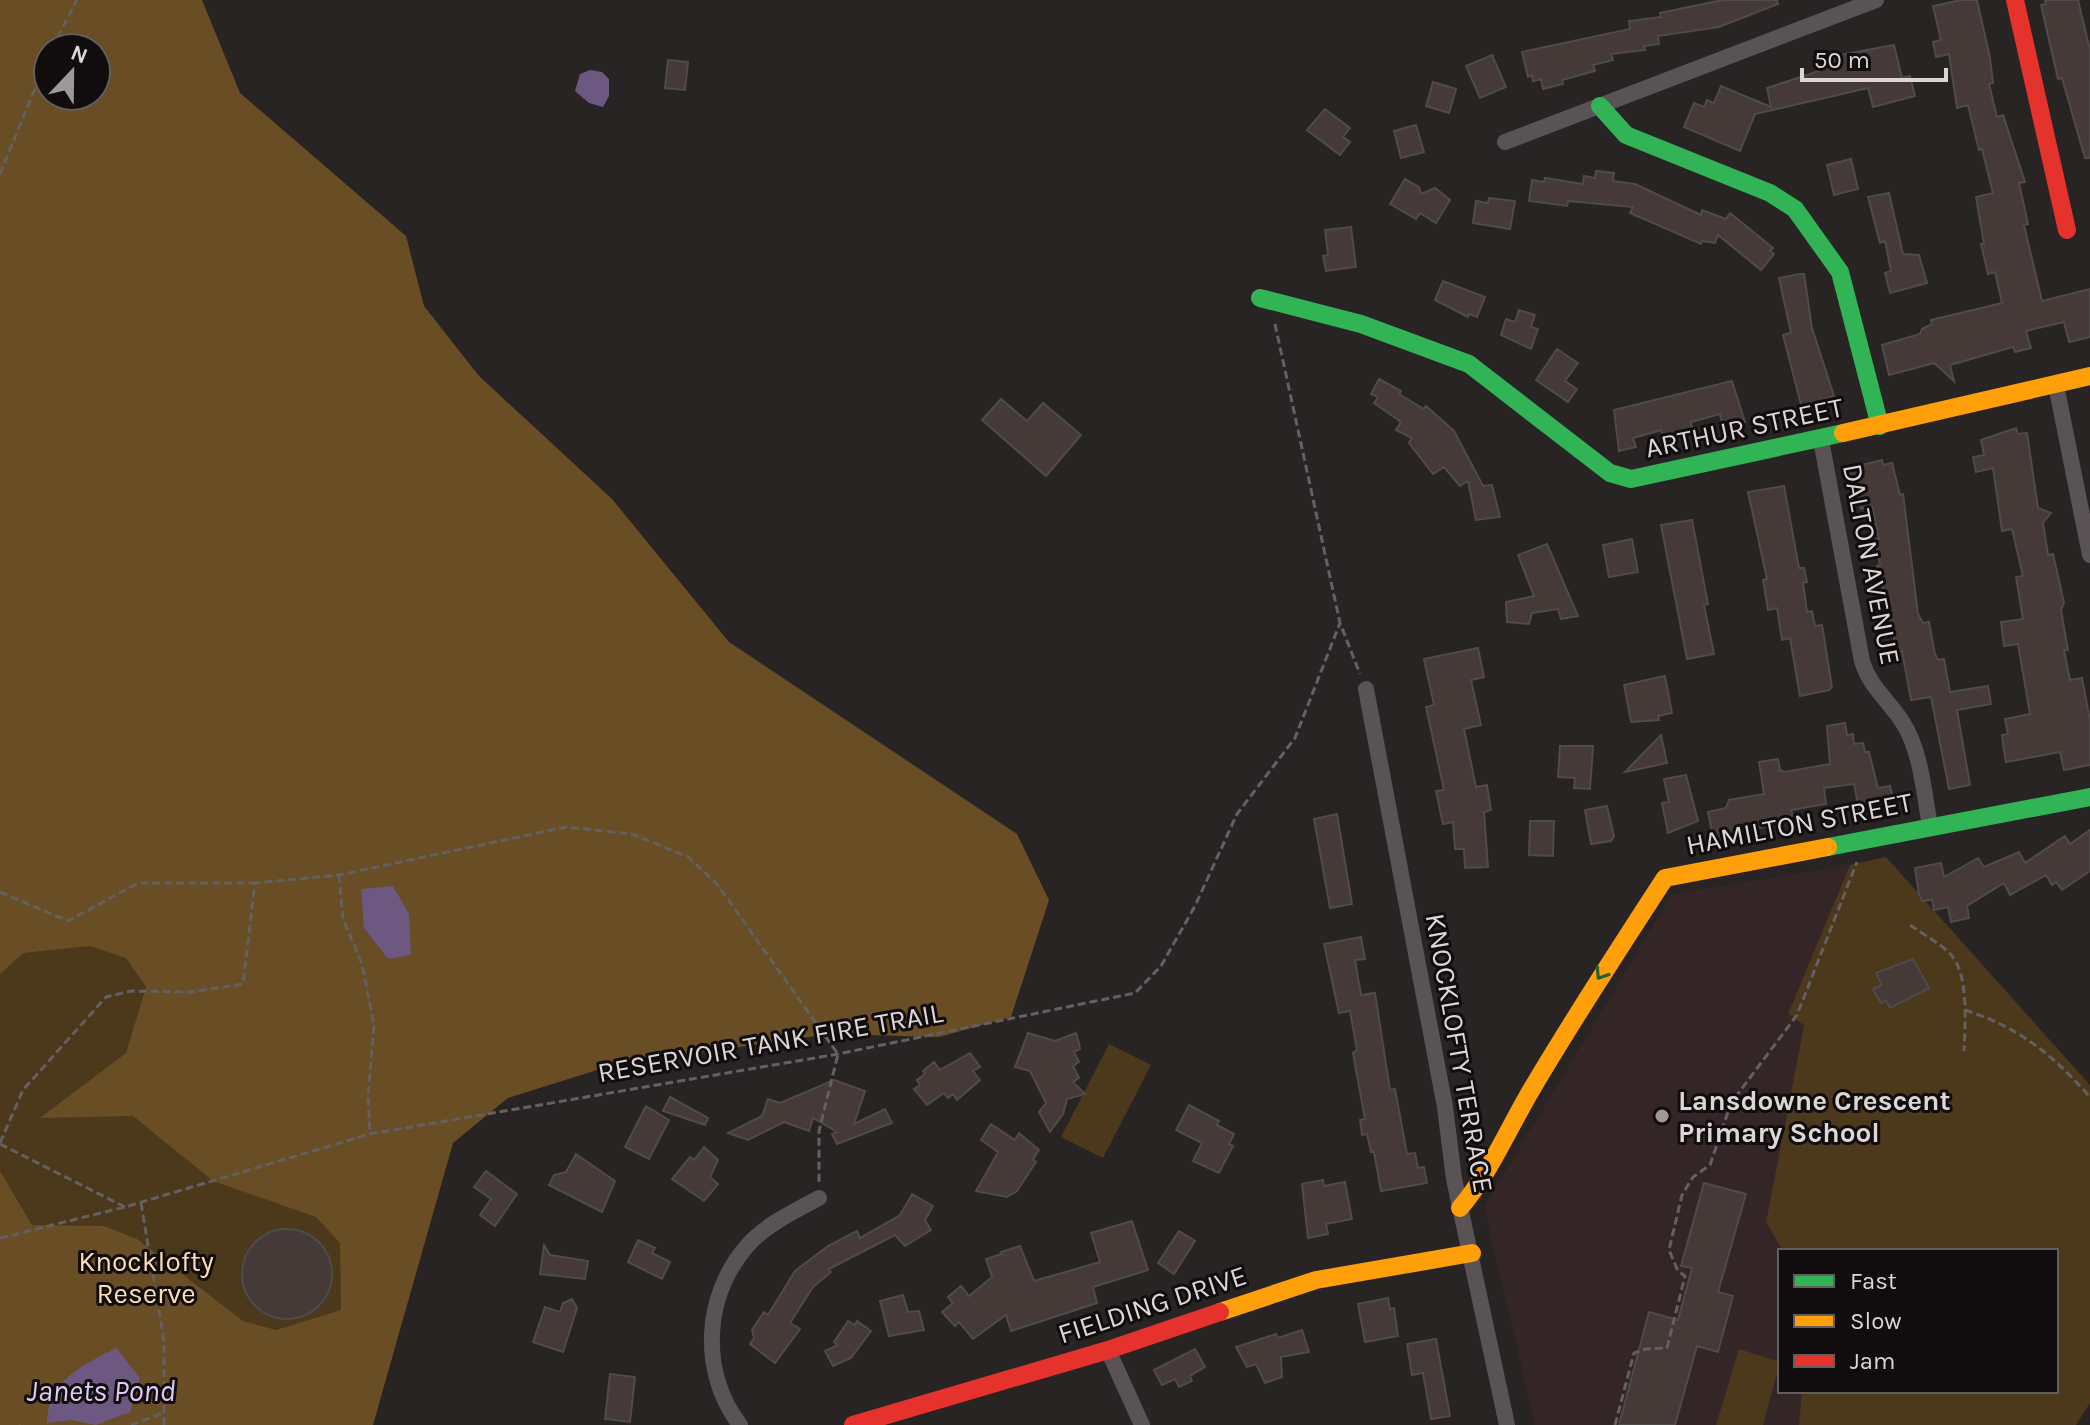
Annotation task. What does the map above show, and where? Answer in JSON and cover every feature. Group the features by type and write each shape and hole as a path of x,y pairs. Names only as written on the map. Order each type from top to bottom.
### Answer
{"street":[{"path":"1505,142 1876,0"},
{"path":"2015,0 2067,230"},
{"path":"1600,106 1626,135 1770,193 1795,209 1840,272 1880,426"},
{"name":"ARTHUR STREET","path":"1265,299 1375,329 1469,364 1610,473 1624,479 1685,470 1821,440 2090,376"},
{"path":"2056,385 2090,555"},
{"name":"DALTON AVENUE","path":"1821,440 1862,661 1868,682 1903,723 1913,744 1930,826"},
{"name":"KNOCKLOFTY TERRACE","path":"1366,689 1423,986 1460,1208 1507,1425"},
{"name":"HAMILTON STREET","path":"1460,1208 1477,1188 1492,1156 1586,998 1665,878 2090,797"},
{"path":"740,1425 721,1395 711,1351 711,1330 723,1285 748,1244 819,1198"},
{"name":"FIELDING DRIVE","path":"853,1425 1108,1350 1316,1280 1472,1253"},
{"path":"1108,1350 1142,1425"}],"path":[{"path":"60,32 77,0"},
{"path":"0,174 32,96"},
{"path":"1265,299 1340,623 1366,689"},
{"name":"RESERVOIR TANK FIRE TRAIL","path":"0,1238 125,1207 370,1134 838,1054 1135,993 1168,954 1195,906 1237,814 1295,738 1340,623"},
{"path":"0,892 68,921 138,883 255,883 339,875 566,827 632,834 688,857 717,884 838,1054 819,1131 819,1198"},
{"path":"1615,1425 1634,1353 1667,1348 1685,1276 1678,1271 1669,1250 1682,1195 1693,1177 1710,1165 1731,1103 1797,1015 1857,861"},
{"path":"339,875 343,919 362,964 374,1025 368,1096 370,1134"},
{"path":"125,1207 0,1143 23,1090 106,997 131,991 191,992 243,984 255,883"},
{"path":"1910,925 1950,953 1958,964 1965,1010 1964,1051"},
{"path":"1965,1010 2006,1024 2064,1067 2090,1097"},
{"path":"141,1202 164,1341 167,1411 164,1425"},
{"path":"131,1425 167,1411"}],"shaded area":[{"name":"Lansdowne Crescent Primary School","path":"1850,865 1789,1014 1804,1024 1766,1222 1782,1249 1778,1249 1778,1393 1802,1393 1799,1425 1535,1425 1484,1207 1672,894"}],"green space":[{"path":"0,0 202,0 240,93 406,236 424,306 479,376 612,499 729,642 1017,834 1049,900 1011,1017 939,1037 830,1034 613,1065 508,1098 453,1143 373,1425 0,1425 0,1171 32,1225 104,1226 137,1239 243,1321 276,1330 341,1310 340,1243 316,1217 213,1181 133,1116 40,1118 126,1053 146,987 126,958 90,946 23,953 0,974"},
{"path":"1886,857 2090,1085 2090,1403 2076,1425 1799,1425 1802,1393 2058,1393 2058,1249 1782,1249 1766,1222 1804,1025 1788,1014 1850,865"},
{"name":"Knocklofty Reserve","path":"0,872 218,994 333,1150 372,1386 0,1425"},
{"path":"1109,1044 1151,1065 1103,1158 1061,1137"},
{"path":"1739,1349 1778,1361 1763,1425 1716,1425"}],"water":[{"path":"590,70 602,72 609,79 609,96 603,107 589,103 575,91 580,74"},
{"path":"393,886 409,914 411,955 388,959 364,928 361,889"},
{"name":"Janets Pond","path":"116,1348 140,1378 130,1412 96,1425 71,1420 47,1423 53,1396 60,1385 80,1368"}],"building":[{"path":"1722,0 1777,0 1778,4 1719,27 1658,36 1659,44 1644,46 1645,50 1611,54 1613,60 1593,65 1595,71 1562,80 1563,84 1543,89 1541,79 1533,81 1532,75 1528,77 1522,52 1630,29 1629,21 1661,17 1660,13"},
{"path":"1977,0 1990,58 1993,83 1989,84 1997,117 2003,115 2025,182 2019,183 2028,224 2024,225 2042,301 2090,289 2090,337 2069,342 2064,322 2026,331 2031,348 2015,352 2013,347 1950,365 1954,381 1934,363 1889,375 1882,345 1920,334 1922,329 1932,324 1931,320 2002,303 1995,272 1988,274 1981,244 1984,244 1976,197 1993,193 1982,149 1979,150 1968,105 1957,108 1949,54 1936,57 1933,42 1941,40 1933,6"},
{"path":"2045,0 2078,0 2090,50 2090,158 2085,158 2062,78 2058,79 2041,5 2046,4"},
{"path":"1894,45 1902,78 1910,76 1915,96 1873,107 1868,88 1755,114 1740,151 1684,127 1694,103 1704,107 1707,100 1714,103 1721,86 1771,107 1767,88 1819,71 1818,59"},
{"path":"1492,55 1506,87 1480,98 1466,66"},
{"path":"668,60 688,62 685,90 665,88"},
{"path":"1433,82 1456,89 1449,113 1426,106"},
{"path":"1325,109 1350,128 1343,137 1350,142 1340,155 1307,130"},
{"path":"1416,125 1424,152 1401,158 1394,131"},
{"path":"1851,159 1858,189 1834,195 1827,165"},
{"path":"1596,171 1614,173 1613,181 1635,184 1701,215 1702,210 1726,219 1730,213 1773,248 1770,251 1774,254 1761,270 1718,235 1715,243 1702,241 1701,244 1630,213 1633,207 1568,201 1567,206 1529,201 1532,180 1544,182 1545,178 1583,184 1584,176 1595,178"},
{"path":"1405,179 1419,187 1421,194 1435,188 1450,200 1436,223 1420,213 1416,219 1390,204"},
{"path":"1889,193 1903,254 1919,255 1927,283 1890,293 1885,273 1891,271 1885,241 1880,243 1868,197"},
{"path":"1489,198 1515,201 1510,229 1473,223 1476,201 1488,203"},
{"path":"1351,227 1356,267 1326,271 1323,256 1328,255 1325,230"},
{"path":"1804,274 1812,328 1834,396 1825,399 1827,405 1803,412 1783,335 1791,333 1779,278"},
{"path":"1443,281 1485,297 1477,317 1469,314 1468,317 1435,300"},
{"path":"1519,310 1535,315 1531,327 1538,329 1531,349 1501,335 1506,319 1515,322"},
{"path":"1557,349 1578,363 1565,381 1577,389 1568,402 1536,380"},
{"path":"1379,379 1424,409 1426,406 1454,431 1483,486 1492,485 1500,517 1476,520 1468,481 1460,486 1444,467 1433,474 1409,443 1412,438 1396,430 1401,422 1374,403 1378,397 1371,394"},
{"path":"1732,381 1745,422 1723,427 1720,414 1691,422 1693,434 1664,441 1661,430 1633,438 1636,447 1619,451 1614,410"},
{"path":"1001,399 1027,421 1043,403 1081,435 1046,476 982,420"},
{"path":"2016,428 2018,434 2027,433 2038,508 2051,513 2043,523 2048,555 2053,554 2064,603 2061,610 2068,650 2064,650 2070,680 2082,678 2090,721 2090,765 2064,770 2060,752 2006,762 2003,744 2002,735 2008,734 2005,719 2030,714 2018,644 2004,646 2001,622 2023,619 2016,577 2023,576 2012,529 2002,531 1993,468 1976,472 1973,457 1984,455 1981,440"},
{"path":"1882,460 1883,465 1892,463 1900,495 1903,494 1918,614 1923,623 1929,622 1935,654 1938,660 1944,659 1950,692 1988,686 1991,704 1957,710 1970,785 1949,789 1931,697 1911,700 1902,651 1897,652 1877,566 1880,565 1875,539 1879,539 1872,506 1861,509 1850,472 1853,467"},
{"path":"1784,486 1799,568 1804,568 1807,582 1803,583 1807,612 1812,611 1815,626 1822,625 1832,687 1800,696 1790,638 1782,640 1777,608 1768,610 1763,580 1767,579 1748,492"},
{"path":"1692,520 1714,654 1687,659 1661,525"},
{"path":"1632,539 1638,572 1609,577 1603,545"},
{"path":"1547,544 1578,616 1561,619 1558,609 1532,613 1529,624 1507,622 1506,602 1534,596 1518,555"},
{"path":"1478,648 1484,677 1471,680 1481,725 1464,729 1476,787 1487,785 1491,810 1484,812 1488,867 1465,868 1464,849 1455,849 1453,822 1443,824 1436,791 1444,790 1426,707 1434,705 1424,659"},
{"path":"1665,676 1672,713 1658,716 1659,720 1631,722 1624,685"},
{"path":"1845,723 1847,735 1853,734 1854,744 1863,743 1865,752 1869,752 1878,788 1890,786 1894,803 1859,810 1854,784 1824,788 1826,804 1791,810 1793,816 1765,820 1766,827 1739,831 1740,836 1714,842 1708,812 1726,808 1729,800 1764,794 1759,762 1778,759 1780,770 1785,772 1830,764 1827,726"},
{"path":"1661,735 1667,763 1625,772"},
{"path":"1560,746 1593,746 1590,789 1574,788 1575,778 1558,777"},
{"path":"1686,775 1698,821 1668,833 1662,803 1669,802 1664,779"},
{"path":"1607,806 1614,836 1611,841 1591,844 1585,810"},
{"path":"1337,814 1352,904 1330,908 1314,819"},
{"path":"1530,821 1554,821 1553,856 1529,855"},
{"path":"2090,830 2090,871 2062,890 2056,882 2052,885 2046,875 2010,895 2004,883 1967,906 1969,918 1951,922 1948,907 1934,910 1932,900 1922,901 1919,894 1915,868 1941,863 1944,877 1978,858 1984,867 2019,852 2025,863 2065,836 2070,844"},
{"path":"1361,937 1365,959 1355,960 1361,995 1375,993 1390,1090 1395,1089 1407,1154 1415,1153 1418,1168 1424,1167 1427,1183 1381,1191 1374,1152 1371,1152 1367,1134 1362,1135 1360,1120 1365,1119 1353,1053 1357,1050 1350,1011 1339,1013 1324,944"},
{"path":"1913,959 1929,988 1890,1008 1886,1000 1881,1003 1873,989 1882,985 1876,973"},
{"path":"1028,1033 1055,1041 1076,1033 1079,1043 1080,1049 1074,1052 1079,1062 1073,1066 1079,1078 1073,1082 1085,1094 1067,1099 1063,1114 1050,1132 1039,1112 1046,1103 1030,1071 1015,1067"},
{"path":"970,1053 980,1067 973,1071 980,1080 957,1100 953,1094 948,1098 944,1093 927,1105 914,1089 920,1085 917,1080 925,1074 923,1071 934,1062 940,1070"},
{"path":"834,1080 865,1091 854,1124 885,1109 892,1123 837,1144 832,1134 837,1132 813,1118 809,1131 784,1122 748,1140 728,1133 762,1116 768,1099 780,1103"},
{"path":"670,1097 708,1118 705,1125 663,1111"},
{"path":"1189,1105 1219,1121 1217,1125 1234,1134 1229,1144 1233,1146 1219,1173 1193,1161 1202,1143 1176,1130"},
{"path":"646,1106 669,1120 649,1159 625,1147"},
{"path":"991,1124 1015,1140 1019,1133 1039,1150 1033,1159 1036,1162 1017,1191 1007,1197 976,1191 998,1152 981,1140"},
{"path":"704,1147 718,1160 710,1177 718,1184 704,1201 672,1179 690,1157 694,1160"},
{"path":"576,1154 615,1181 602,1212 549,1185 554,1175 566,1172"},
{"path":"486,1171 517,1194 495,1226 480,1215 491,1199 474,1187"},
{"path":"1323,1180 1324,1186 1345,1182 1352,1219 1326,1224 1328,1234 1308,1238 1302,1184"},
{"path":"1704,1183 1746,1194 1718,1292 1733,1296 1718,1352 1697,1346 1675,1425 1619,1425 1649,1312 1678,1320 1692,1268 1681,1266"},
{"path":"912,1194 933,1206 925,1220 931,1230 905,1246 895,1235 829,1269 831,1272 813,1287 790,1323 800,1329 775,1363 750,1344 754,1338 752,1330 764,1312 768,1315 795,1271 828,1246 857,1231 860,1238 900,1215"},
{"path":"1132,1221 1148,1270 1093,1287 1097,1303 1011,1331 1006,1315 973,1339 959,1322 955,1326 942,1312 953,1303 948,1297 961,1286 969,1296 992,1277 986,1259 1020,1246 1034,1281 1100,1262 1091,1233"},
{"path":"287,1229 304,1232 319,1242 329,1257 332,1274 329,1291 319,1306 304,1316 287,1319 270,1316 255,1306 245,1291 242,1274 245,1257 255,1242 270,1232"},
{"path":"1179,1231 1195,1241 1174,1274 1158,1263"},
{"path":"638,1240 655,1248 652,1253 670,1262 662,1279 628,1262"},
{"path":"544,1245 550,1255 588,1261 585,1279 540,1274"},
{"path":"903,1295 908,1312 919,1311 924,1330 889,1336 880,1301"},
{"path":"1388,1298 1390,1309 1394,1308 1398,1336 1365,1342 1358,1304"},
{"path":"572,1299 577,1308 563,1352 533,1342 545,1307 560,1312 563,1303"},
{"path":"848,1321 855,1325 857,1321 871,1331 851,1358 833,1366 825,1351 838,1345 834,1342"},
{"path":"1302,1330 1309,1352 1281,1357 1282,1377 1265,1383 1256,1364 1247,1367 1236,1347 1276,1334 1278,1338"},
{"path":"1436,1339 1450,1416 1431,1419 1423,1373 1412,1375 1407,1344"},
{"path":"1195,1349 1205,1367 1190,1376 1192,1381 1179,1387 1175,1379 1162,1385 1154,1370"},
{"path":"610,1374 635,1377 630,1422 605,1419"}],"traffic: fast":[{"path":"1600,106 1626,135 1770,193 1795,209 1840,272 1880,426"},
{"path":"1260,298 1361,324 1469,364 1610,473 1631,479 1843,433"},
{"path":"1828,847 2090,797"}],"traffic: slow":[{"path":"1843,433 2090,376"},
{"path":"1460,1208 1481,1180 1549,1060 1665,878 1828,847"},
{"path":"1220,1312 1316,1280 1472,1253"}],"traffic: jam":[{"path":"2015,0 2067,230"},
{"path":"853,1425 1108,1350 1220,1312"}],"place":[{"name":"Lansdowne Crescent Primary School","path":"1662,1116"}]}
